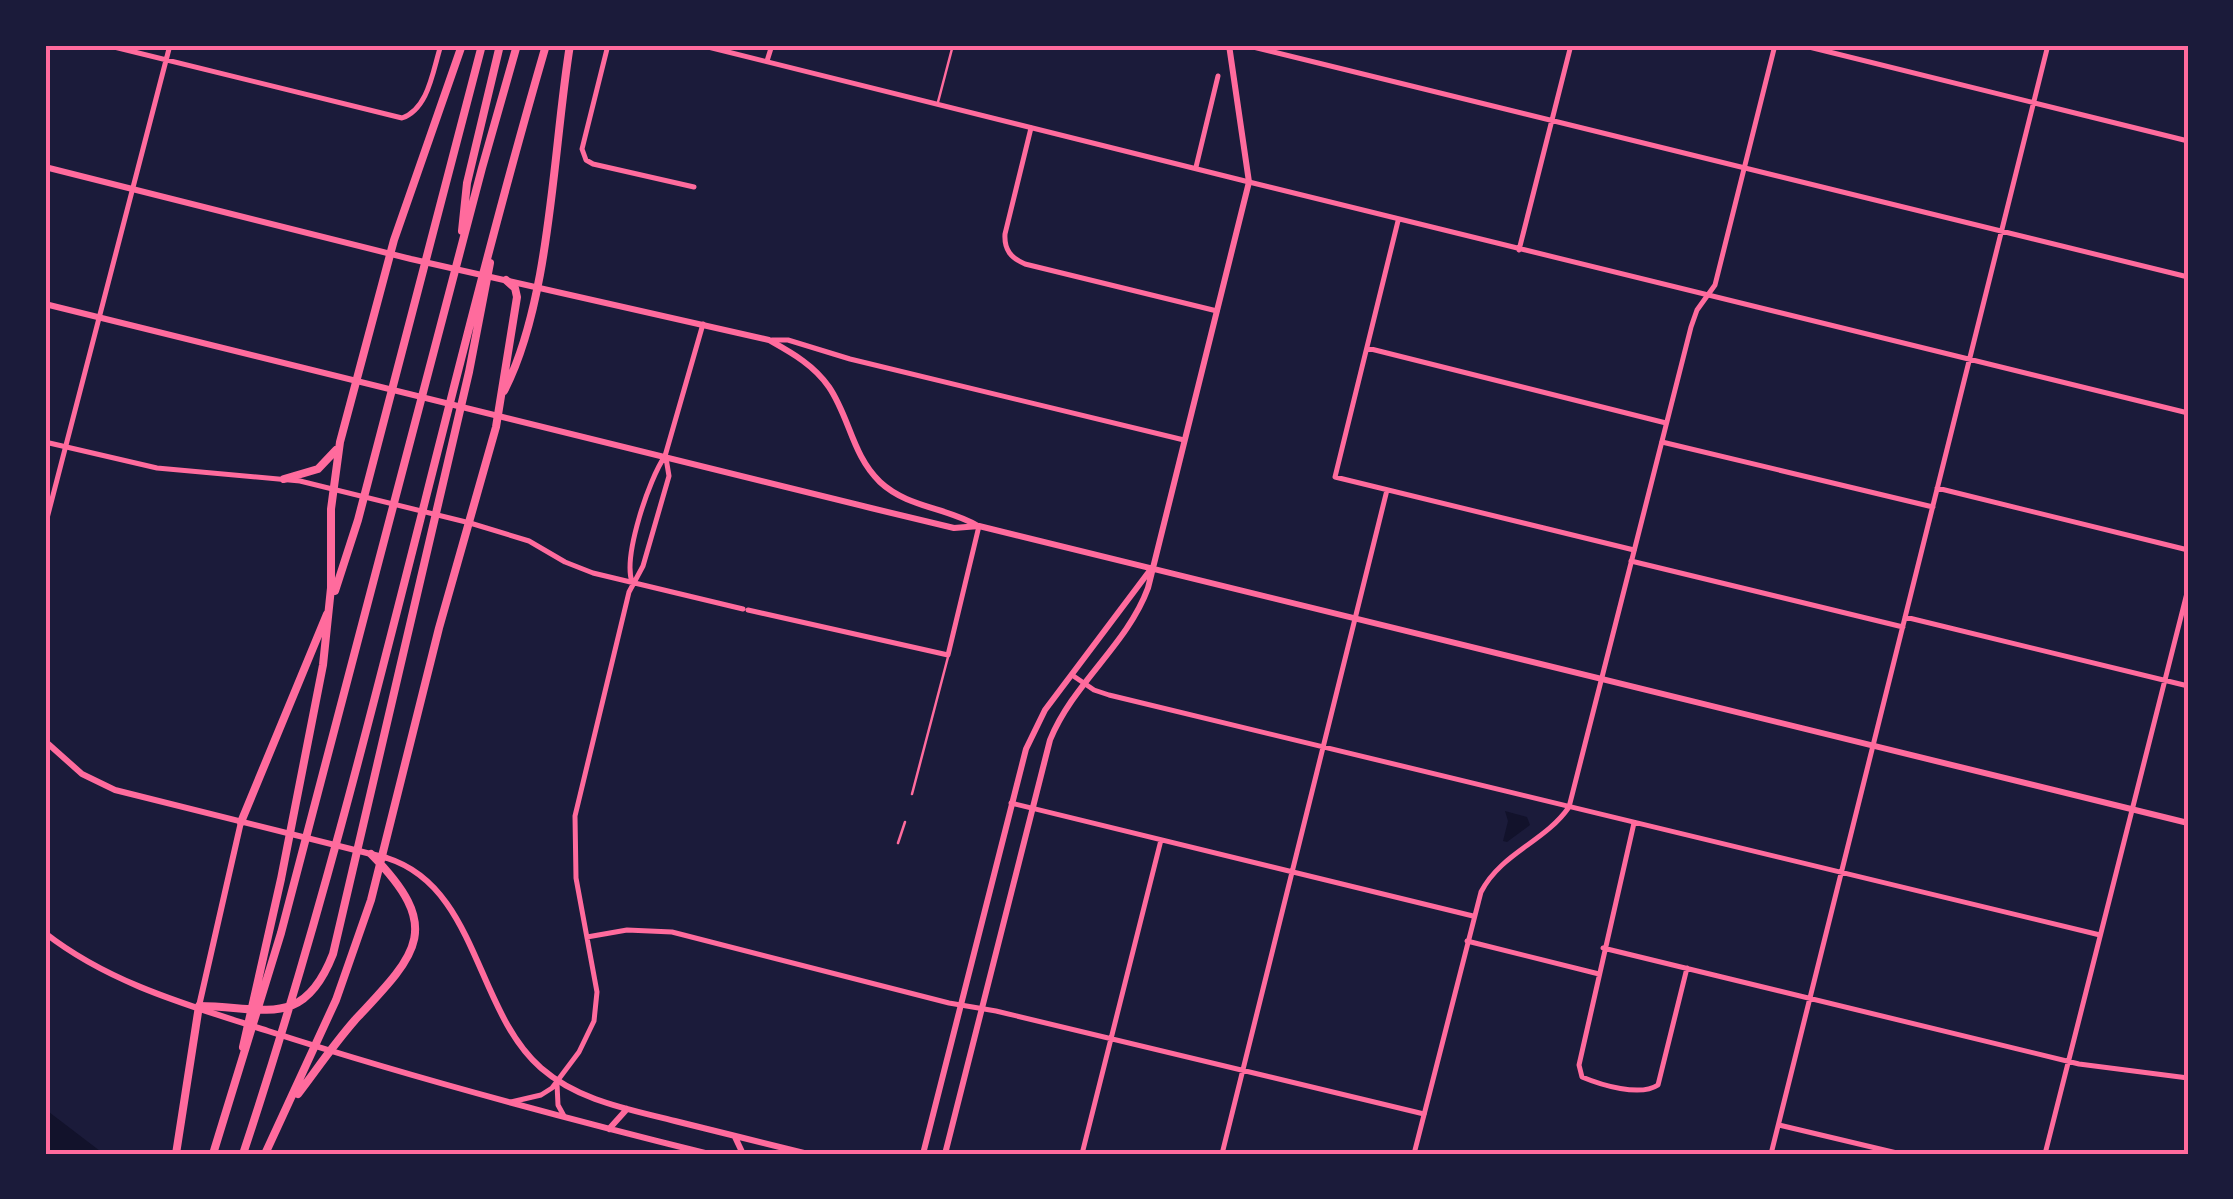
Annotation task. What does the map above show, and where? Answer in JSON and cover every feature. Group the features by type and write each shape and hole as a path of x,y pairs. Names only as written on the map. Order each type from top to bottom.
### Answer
{"highway":[{"path":"232,1098 319,690 330,611 333,489 340,442 391,253 462,45"},
{"path":"241,822 313,650 358,520 482,45"},
{"path":"461,246 467,183 500,45"},
{"path":"214,1151 282,934 517,45"},
{"path":"243,1154 315,918 546,45"},
{"path":"500,400 515,369 536,287 570,45"},
{"path":"176,1154 199,1006 252,1012 278,1010 298,1002 318,984 333,954 468,372 505,190"},
{"path":"265,1154 336,1000 362,930 498,416 517,297 506,280"},
{"path":"284,479 324,466 340,442"},
{"path":"286,1110 338,1039 408,959 416,928 412,906 400,884 370,854"}],"main road":[{"path":"945,1154 1050,740 1065,708 1139,608 1152,568 1249,182 1229,45"},
{"path":"45,167 411,259 769,340 795,354 819,374 838,402 860,457 880,482 910,502 979,526 2188,824"},
{"path":"45,304 954,528 979,526"},
{"path":"922,1154 1032,734 1044,710 1152,568"},
{"path":"45,742 74,768 105,786 411,868 446,901 511,1034 558,1081 592,1098 808,1154"},
{"path":"45,934 106,972 199,1006 241,822"},
{"path":"216,1010 359,1060 709,1154"},
{"path":"609,1129 628,1108"},
{"path":"734,1136 743,1154"}],"street":[{"path":"106,45 396,117 407,117 422,102 441,45"},
{"path":"45,526 170,45"},
{"path":"608,45 582,149 586,160 694,187"},
{"path":"700,45 2188,413"},
{"path":"767,61 772,45"},
{"path":"1244,45 2188,277"},
{"path":"1519,250 1571,45"},
{"path":"1414,1154 1481,892 1494,871 1546,834 1569,807 1691,327 1715,284 1775,45"},
{"path":"1801,45 2188,142"},
{"path":"1771,1154 2048,45"},
{"path":"1196,167 1218,76"},
{"path":"1031,127 1005,234 1009,254 1024,264 1217,311"},
{"path":"1398,220 1335,477 1634,550"},
{"path":"632,582 629,562 654,472 666,456 703,324"},
{"path":"769,340 788,340 850,359 1184,440"},
{"path":"1367,348 1666,423"},
{"path":"45,442 170,470 284,479 350,493 530,542 584,570 948,656 979,526"},
{"path":"1662,442 1932,507"},
{"path":"508,1103 547,1092 579,1052 594,1021 598,992 576,878 575,816 632,582 643,566 669,476 666,456"},
{"path":"1937,488 2188,550"},
{"path":"1222,1154 1387,490"},
{"path":"1632,562 1903,627"},
{"path":"2045,1154 2188,588"},
{"path":"1905,617 2188,686"},
{"path":"1072,674 1109,695 2100,935"},
{"path":"1011,803 1474,916"},
{"path":"1634,822 1579,1065 1579,1072 1587,1080 1638,1090 1654,1089 1661,1078 1687,968"},
{"path":"1082,1154 1160,840"},
{"path":"588,937 627,930 672,932 960,1006 1111,1038 1424,1114"},
{"path":"1467,941 1599,974"},
{"path":"1604,948 2069,1060 2188,1078"},
{"path":"558,1081 558,1105 566,1118"},
{"path":"1779,1124 1901,1154"}],"lane":[{"path":"938,104 953,45"},
{"path":"912,794 948,656"},
{"path":"898,843 905,822"}],"shaded area":[{"path":"1505,811 1527,817 1530,825 1507,842 1503,841 1508,821"},
{"path":"45,1109 104,1154 45,1154"}]}
